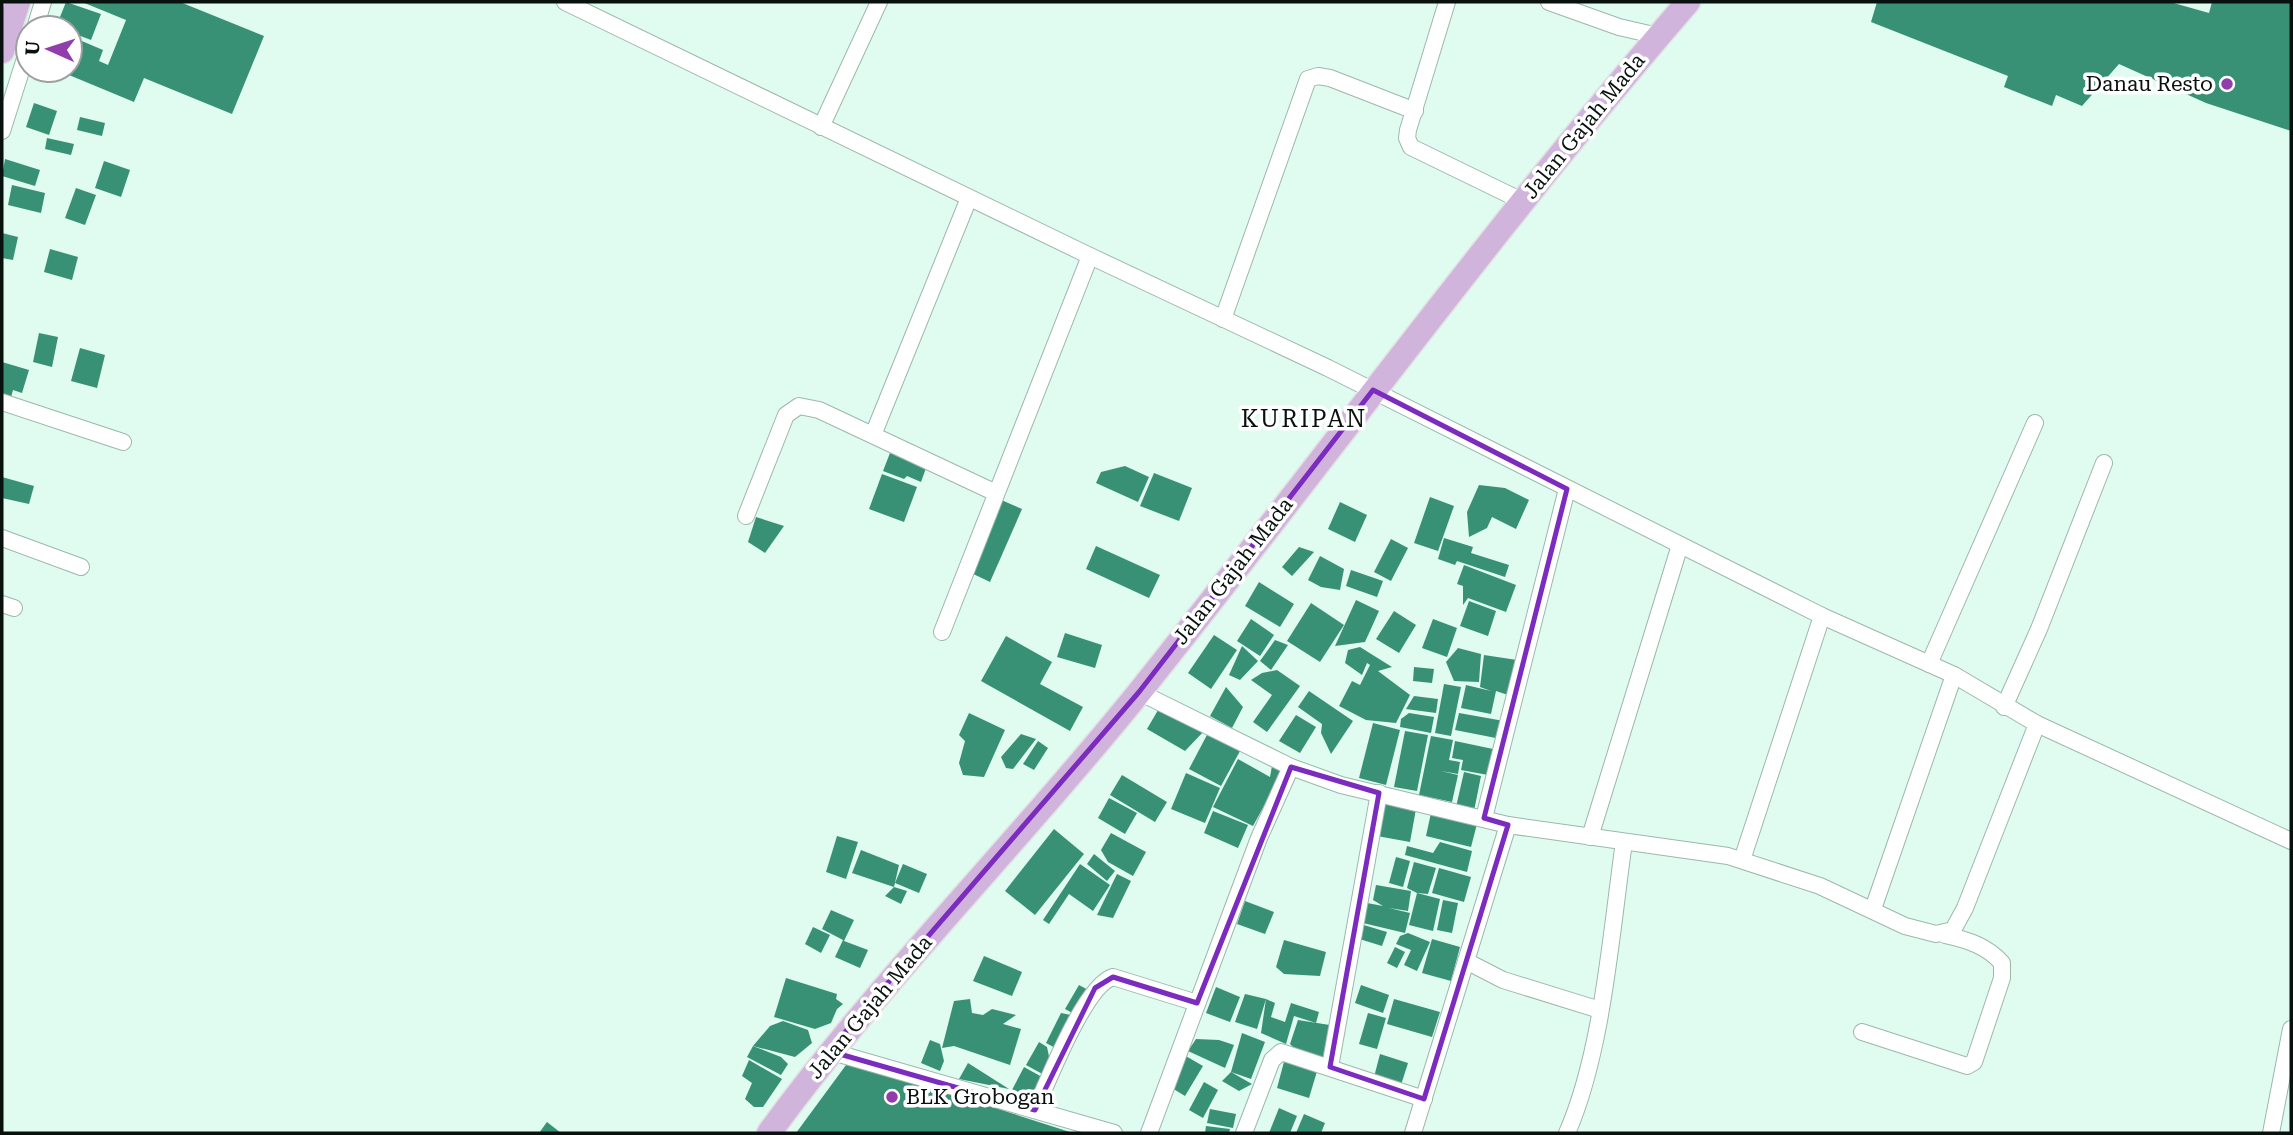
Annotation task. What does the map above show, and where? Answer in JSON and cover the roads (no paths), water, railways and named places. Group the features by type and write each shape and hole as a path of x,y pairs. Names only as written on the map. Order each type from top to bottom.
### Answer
{"main road":[{"path":"2,51 18,2"},
{"name":"Jalan Gajah Mada","path":"769,1133 829,1051 1139,692 1522,201 1688,2"}],"street":[{"path":"565,2 1373,390 1822,616 1954,675 2004,707 2037,724 2291,841"},
{"path":"821,127 879,2"},
{"path":"1447,2 1407,138 1411,147 1522,201"},
{"path":"1549,2 1619,27 1658,36"},
{"path":"1223,319 1308,79 1318,76 1330,78 1415,111"},
{"path":"2,131 17,84"},
{"path":"873,435 969,198"},
{"path":"942,632 1090,256"},
{"path":"2,402 123,442"},
{"path":"746,516 786,415 799,406 819,410 996,493"},
{"path":"1929,664 2035,423"},
{"path":"2004,707 2039,629 2104,463"},
{"path":"1484,818 1567,489"},
{"path":"2,538 81,567"},
{"path":"1590,837 1680,545"},
{"path":"1742,860 1822,616"},
{"path":"1873,909 1954,675"},
{"path":"1139,692 1291,767 1341,785 1508,825 1742,860 1820,886 1905,926 1967,939 1992,951 2003,963 2002,978 1974,1062 1967,1066 1862,1032"},
{"path":"1945,935 1953,930 1965,908 2037,724"},
{"path":"1149,1133 1259,838 1291,767"},
{"path":"1330,1067 1379,793"},
{"path":"1413,1133 1508,825"},
{"path":"1567,1133 1580,1093 1600,1010 1624,842"},
{"path":"1466,961 1503,980 1600,1010"},
{"path":"1035,1110 1078,1018 1095,988 1104,979 1113,977 1197,1003"},
{"path":"2271,1133 2291,1029"},
{"path":"829,1051 1114,1133"},
{"path":"1244,1133 1277,1054 1291,1054 1424,1099"}],"place":[{"name":"Danau Resto","path":"2227,84"},
{"name":"BLK Grobogan","path":"892,1097"}],"district":[{"name":"KURIPAN","path":"1304,419"}]}
